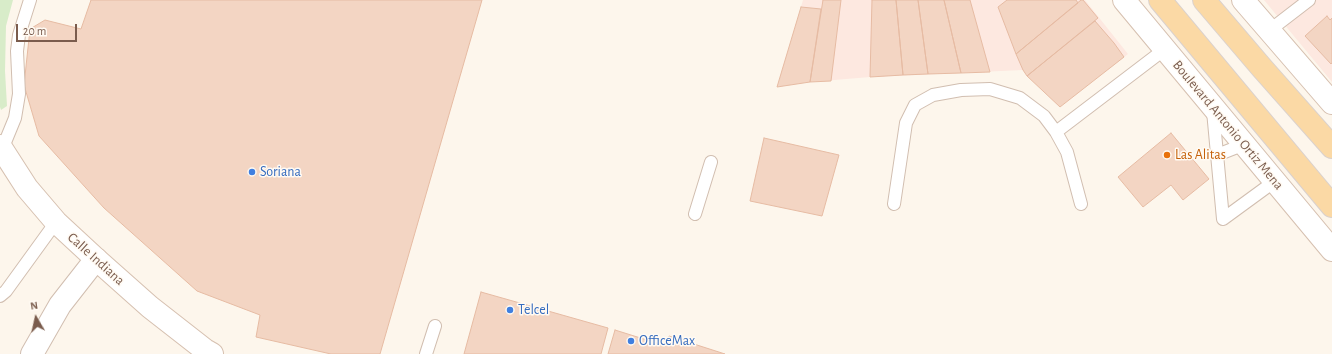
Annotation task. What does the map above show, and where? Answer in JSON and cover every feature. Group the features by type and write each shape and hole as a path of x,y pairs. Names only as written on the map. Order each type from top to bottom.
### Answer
{"main road":[{"name":"Boulevard Antonio Ortiz Mena","path":"1160,0 1332,206"},
{"path":"1204,0 1332,147"}],"street":[{"name":"Boulevard Antonio Ortiz Mena","path":"1124,0 1332,250"},
{"path":"1243,0 1332,103"},
{"name":"Calle Indiana","path":"1,149 27,188 56,222 150,307 212,354"},
{"path":"32,354 60,304 96,259"}],"lane":[{"path":"1,149 15,118 19,94 17,51 19,35 30,0"},
{"path":"1270,30 1308,0"},
{"path":"1056,132 1165,49"},
{"path":"894,204 906,123 915,106 933,95 961,90 990,89 1020,98 1044,116 1056,132 1067,152 1081,204"},
{"path":"1213,106 1223,219 1275,181"},
{"path":"1217,155 1245,144"},
{"path":"695,214 710,162"},
{"path":"0,296 6,291 56,222"},
{"path":"426,354 435,326 430,354"}],"shaded area":[{"path":"803,0 1085,0 1128,54 1060,107 1023,70 870,77 810,82 777,87"},
{"path":"1264,0 1332,0 1332,82"}],"green space":[{"path":"0,0 13,0 6,26 5,71 7,106 1,110 0,107"}],"building":[{"name":"Soriana","path":"91,0 482,0 380,354 331,354 256,337 260,315 197,291 104,208 39,136 24,85 30,29 45,20 81,29"},
{"path":"823,0 841,0 831,81 810,82"},
{"path":"872,0 896,0 903,75 870,77"},
{"path":"896,0 918,0 928,74 903,75"},
{"path":"918,0 944,0 961,73 928,74"},
{"path":"944,0 970,0 990,72 961,73"},
{"path":"1007,0 1076,0 1078,3 1016,54 998,7"},
{"path":"1081,0 1083,0 1098,18 1027,76 1016,54"},
{"path":"801,7 821,9 810,82 777,87"},
{"path":"1327,16 1330,20 1332,18 1331,64 1305,36"},
{"path":"1095,21 1124,57 1060,107 1027,76"},
{"name":"Las Alitas","path":"1171,133 1209,179 1183,200 1171,185 1143,207 1118,177"},
{"path":"764,138 839,155 822,216 750,201"},
{"name":"Telcel","path":"481,292 608,328 601,354 464,354"},
{"name":"OfficeMax","path":"615,330 666,346 669,336 725,354 608,354"}],"place":[{"name":"Las Alitas","path":"1167,155"},
{"name":"Soriana","path":"252,172"},
{"name":"Telcel","path":"510,310"},
{"name":"OfficeMax","path":"631,341"}]}
